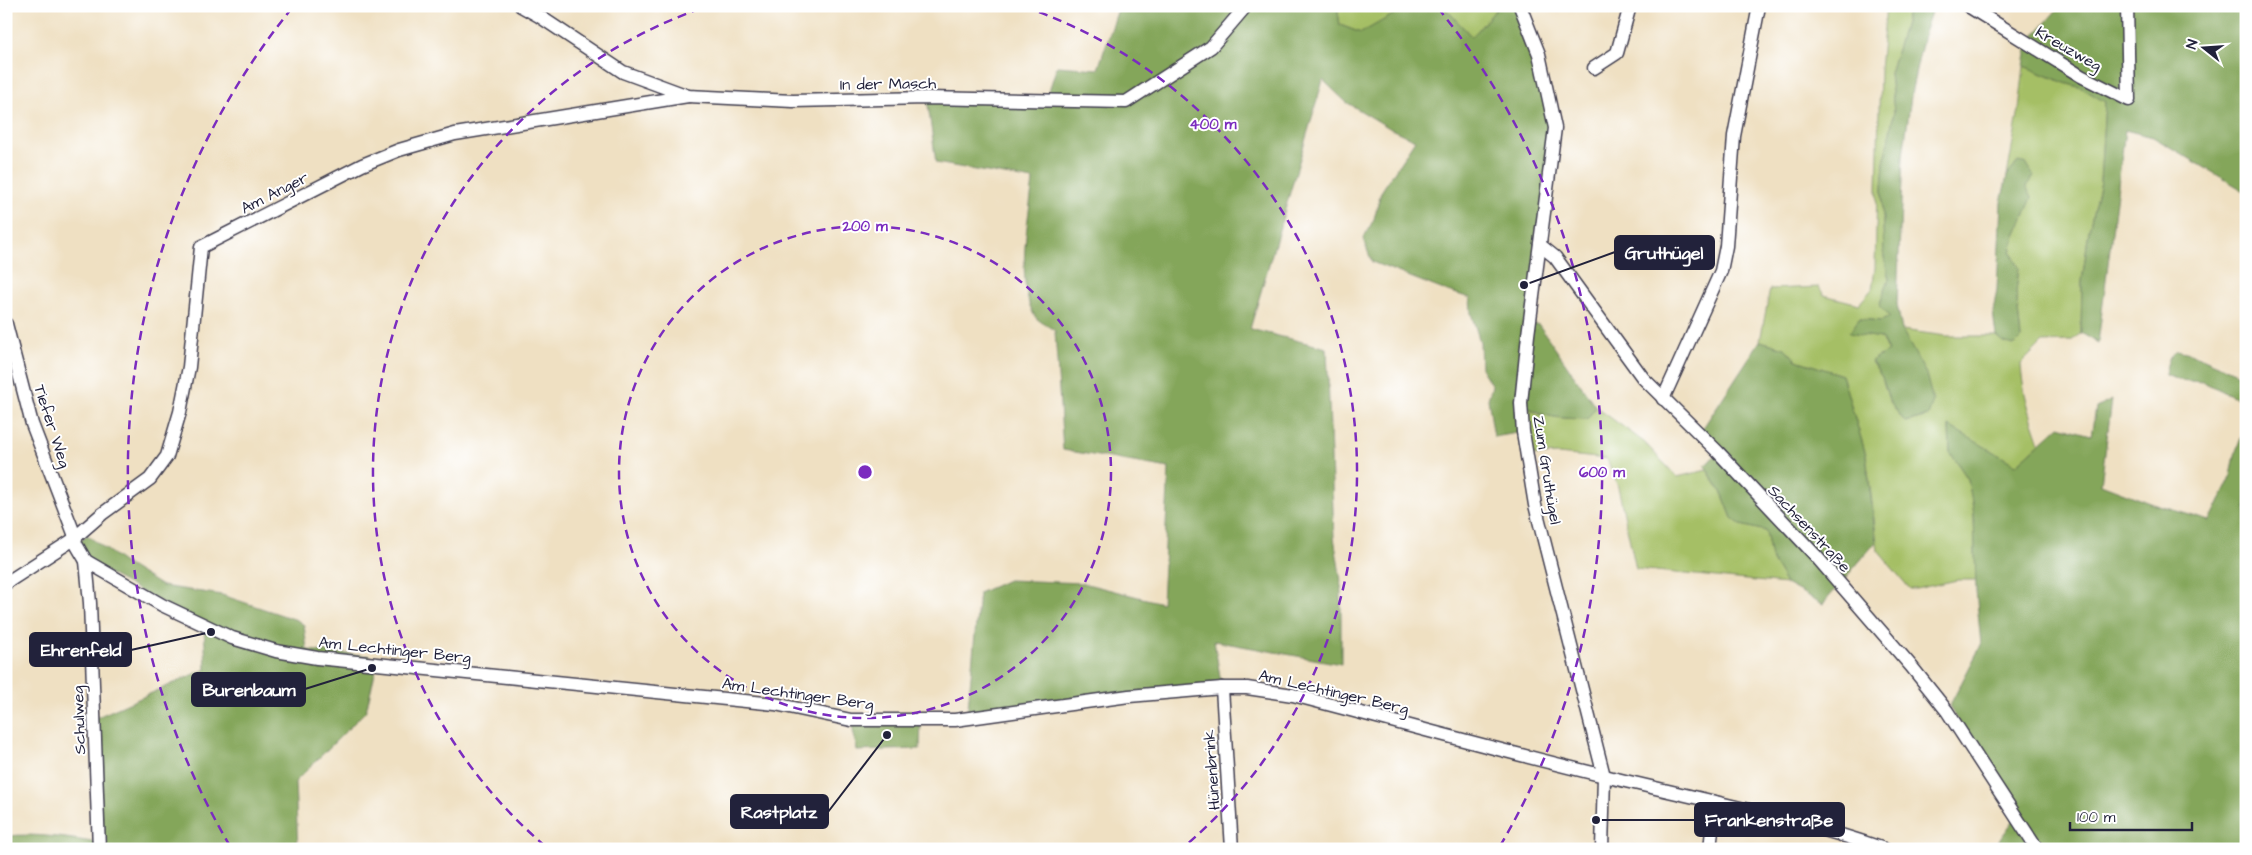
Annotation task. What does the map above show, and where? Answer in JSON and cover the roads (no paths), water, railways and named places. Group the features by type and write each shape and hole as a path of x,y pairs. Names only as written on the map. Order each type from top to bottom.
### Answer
{"street":[{"name":"In der Masch","path":"521,6 623,72 688,96 793,101 927,98 1126,102 1211,47 1246,6"},
{"name":"Zum Gruthügel","path":"1520,6 1539,54 1555,128 1521,403 1522,432 1535,505 1604,776 1602,849"},
{"path":"1594,68 1617,53 1630,6"},
{"path":"1663,399 1721,271 1726,246 1734,136 1759,6"},
{"name":"Kreuzweg","path":"1968,6 2081,76 2129,100 2127,6"},
{"name":"Am Anger","path":"75,536 150,479 167,456 180,412 189,367 201,247 362,165 399,150 455,134 688,96"},
{"name":"Sachsenstraße","path":"1540,245 1555,258 1643,378 1718,452 1815,555 1911,666 1947,711 2037,849"},
{"name":"Tiefer Weg","path":"6,324 32,424 75,536"},
{"path":"75,536 76,544 86,561"},
{"path":"6,583 60,549 75,536"},
{"name":"Am Lechtinger Berg","path":"86,561 187,618 232,638 276,652 317,658 775,704 851,720 955,720 1128,696 1222,688 1247,688 1293,695 1604,776 1846,836 1884,849"},
{"name":"Schulweg","path":"86,561 95,718 99,849"},
{"name":"Hünenbrink","path":"1222,688 1232,849"},
{"path":"1710,849 1715,802"}],"place":[{"name":"Gruthügel","path":"1524,285"},
{"name":"Ehrenfeld","path":"211,632"},
{"name":"Burenbaum","path":"372,668"},
{"name":"Rastplatz","path":"887,735"},
{"name":"Frankenstraße","path":"1596,820"}]}
